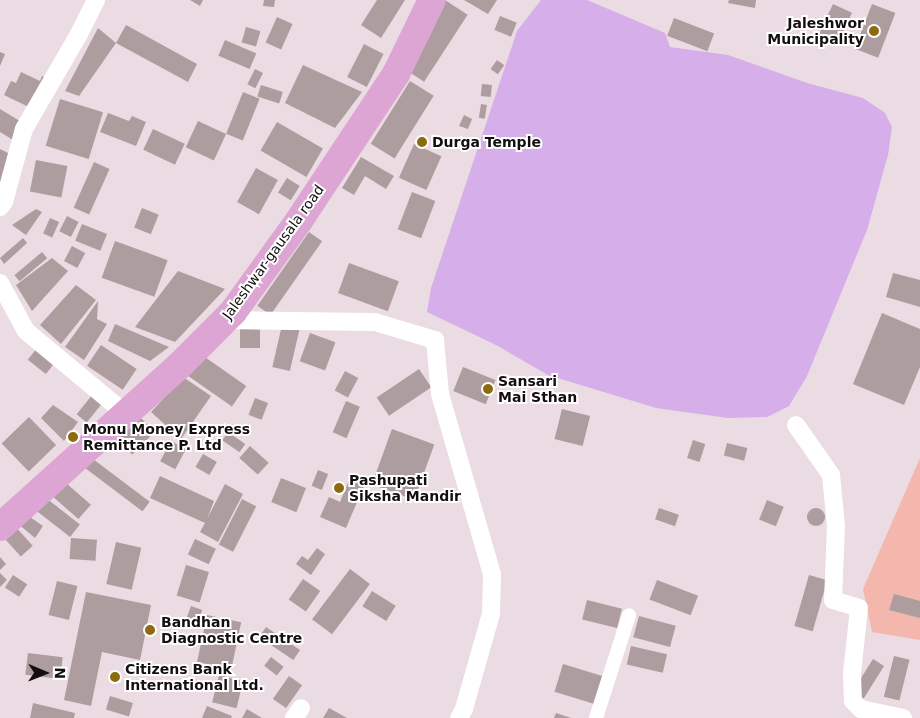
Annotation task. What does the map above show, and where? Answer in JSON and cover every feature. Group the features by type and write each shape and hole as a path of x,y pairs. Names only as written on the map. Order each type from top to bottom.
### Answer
{"main road":[{"name":"Jaleshwar-gausala road","path":"0,527 126,414 226,320 300,218 396,74 432,0"}],"street":[{"path":"0,207 4,202 24,129 78,36 96,0"},
{"path":"0,283 26,331 126,414"},
{"path":"226,320 375,322 435,340 440,394 492,574 491,614 466,715"},
{"path":"796,425 831,475 836,526 833,600 859,608 852,674 853,701 861,709 903,718"},
{"path":"596,718 629,615"}],"shaded area":[{"path":"541,0 587,0 665,33 670,47 728,55 807,83 863,98 885,113 892,127 888,155 867,230 807,376 789,406 767,417 728,418 656,408 548,375 496,345 427,312 431,288 517,31"},
{"path":"920,458 920,640 872,632 863,589"}],"building":[{"path":"190,0 203,0 200,6"},
{"path":"264,0 275,0 274,7 263,6"},
{"path":"377,0 405,0 381,38 361,25"},
{"path":"445,0 468,15 424,82 401,67"},
{"path":"464,0 497,0 488,14"},
{"path":"729,0 756,0 755,8 728,3"},
{"path":"833,4 852,13 838,44 819,35"},
{"name":"Jaleshwor Municipality","path":"872,4 895,13 878,58 855,49"},
{"path":"500,16 517,23 511,37 494,30"},
{"path":"277,17 293,24 281,49 266,43"},
{"path":"674,18 714,33 707,51 667,36"},
{"path":"126,25 197,64 188,82 116,43"},
{"path":"246,27 260,31 256,47 242,42"},
{"path":"98,28 116,43 79,96 65,91"},
{"path":"225,40 256,53 250,69 218,56"},
{"path":"364,44 384,54 367,87 347,77"},
{"path":"0,52 5,54 0,66"},
{"path":"497,60 504,65 498,74 491,69"},
{"path":"303,65 362,92 335,128 285,103"},
{"path":"255,69 263,73 255,88 247,84"},
{"path":"21,72 40,81 42,76 55,83 35,110 4,95 11,81 16,83"},
{"path":"410,81 434,96 395,159 371,144"},
{"path":"482,84 492,85 491,97 481,96"},
{"path":"261,85 283,92 279,104 257,96"},
{"path":"243,92 260,99 243,140 226,134"},
{"path":"60,99 103,112 89,159 46,146"},
{"path":"481,104 487,105 485,119 479,118"},
{"path":"0,109 28,126 18,143 0,132"},
{"path":"108,113 129,121 132,116 146,122 136,146 100,132"},
{"path":"464,115 472,119 468,129 459,126"},
{"path":"198,121 226,134 214,160 186,147"},
{"path":"277,122 323,148 306,177 260,151"},
{"path":"153,129 185,144 175,165 143,150"},
{"path":"414,144 441,156 426,190 399,178"},
{"path":"0,149 14,156 0,203"},
{"path":"361,157 394,176 386,189 365,176 354,195 342,188"},
{"path":"36,160 67,166 61,198 30,191"},
{"path":"94,162 110,169 89,215 74,208"},
{"path":"256,168 278,180 259,214 237,202"},
{"path":"287,178 300,186 291,200 278,192"},
{"path":"412,192 435,201 421,238 398,229"},
{"path":"142,208 159,215 151,234 134,227"},
{"path":"36,209 42,212 26,235 12,225"},
{"path":"67,216 79,222 71,237 59,231"},
{"path":"50,218 59,222 52,238 43,234"},
{"path":"82,224 107,234 100,251 75,241"},
{"path":"309,232 322,241 270,315 257,306"},
{"path":"23,238 27,243 4,264 0,258"},
{"path":"115,241 168,260 154,297 102,278"},
{"path":"72,246 85,253 77,268 64,261"},
{"path":"42,252 47,258 20,281 14,275"},
{"path":"52,258 68,271 32,311 16,285"},
{"path":"349,263 399,281 388,311 338,293"},
{"path":"178,271 225,289 175,342 135,327"},
{"path":"893,273 920,280 920,307 886,297"},
{"path":"76,285 96,300 61,344 40,325"},
{"path":"98,301 97,319 107,324 84,360 65,347"},
{"path":"882,313 920,329 920,367 904,405 853,384"},
{"path":"115,324 169,347 150,361 108,341"},
{"path":"282,325 300,329 290,371 272,367"},
{"path":"240,327 260,327 260,348 240,348"},
{"path":"310,333 335,342 325,370 300,361"},
{"path":"101,345 137,369 123,390 87,366"},
{"path":"37,348 55,362 46,374 28,360"},
{"path":"202,355 246,386 232,406 188,375"},
{"path":"463,367 495,380 486,404 453,391"},
{"path":"419,369 431,387 389,416 377,398"},
{"path":"345,371 358,378 348,397 335,390"},
{"path":"183,377 211,396 181,439 151,412"},
{"path":"93,394 103,402 87,422 77,414"},
{"path":"255,398 268,403 262,420 249,415"},
{"path":"346,401 360,407 347,438 333,432"},
{"path":"53,405 78,422 64,441 41,418"},
{"path":"562,409 590,416 583,446 555,439"},
{"path":"29,417 56,445 29,471 2,443"},
{"path":"140,417 155,432 132,454 117,440"},
{"path":"392,429 434,444 414,500 372,484"},
{"path":"228,432 245,444 239,452 222,440"},
{"path":"693,440 705,444 699,462 687,458"},
{"path":"171,441 186,449 175,469 160,461"},
{"path":"727,443 747,448 744,461 724,456"},
{"path":"250,446 269,463 258,475 239,458"},
{"path":"203,454 217,462 209,475 196,467"},
{"path":"89,456 150,502 142,511 82,466"},
{"path":"318,470 328,474 322,490 312,486"},
{"path":"351,475 366,481 346,528 320,517 329,497 340,502"},
{"path":"160,476 214,501 207,519 225,484 243,494 218,542 200,532 205,523 150,498"},
{"path":"281,478 306,488 296,512 271,502"},
{"path":"66,483 91,505 78,519 54,497"},
{"path":"46,498 80,524 70,537 36,511"},
{"path":"242,499 256,506 233,552 219,544"},
{"path":"767,500 784,507 776,526 759,519"},
{"path":"659,508 679,515 675,526 655,519"},
{"path":"816,508 822,511 825,517 822,523 816,526 810,523 807,517 810,511"},
{"path":"27,515 43,526 35,538 17,523"},
{"path":"14,525 33,546 21,557 2,536"},
{"path":"71,538 97,540 95,561 70,559"},
{"path":"195,539 216,549 209,564 188,554"},
{"path":"116,542 141,548 132,590 106,584"},
{"path":"317,548 325,554 311,575 296,564 302,556 308,560"},
{"path":"0,557 6,564 0,570"},
{"path":"186,565 209,572 200,603 177,596"},
{"path":"350,569 370,584 332,634 312,619"},
{"path":"0,573 7,580 0,587"},
{"path":"13,575 27,584 19,597 5,588"},
{"path":"809,575 827,580 813,631 794,626"},
{"path":"303,579 320,591 306,612 289,599"},
{"path":"657,580 698,596 691,615 649,600"},
{"path":"57,581 77,586 69,620 49,615"},
{"path":"372,591 396,606 386,621 362,606"},
{"path":"86,592 151,605 140,660 102,652 91,706 64,700"},
{"path":"894,594 920,601 920,618 889,610"},
{"path":"587,600 622,609 617,628 582,619"},
{"path":"191,606 202,610 197,624 186,620"},
{"path":"207,615 241,622 231,669 197,662"},
{"path":"639,616 676,626 670,647 633,637"},
{"path":"266,627 300,650 293,660 259,637"},
{"path":"631,646 667,654 663,673 627,665"},
{"path":"28,653 63,657 60,679 25,675"},
{"path":"894,656 910,660 899,701 884,697"},
{"path":"271,657 284,667 277,676 264,666"},
{"path":"873,659 884,666 861,703 850,696"},
{"path":"563,664 602,676 594,704 555,692"},
{"path":"219,675 243,681 236,708 212,702"},
{"path":"289,676 302,685 286,708 273,699"},
{"path":"110,696 133,703 129,716 106,709"},
{"path":"33,703 75,713 74,718 30,718"},
{"path":"207,706 232,716 231,718 202,718"},
{"path":"329,708 347,718 323,718"},
{"path":"247,709 262,718 242,718"},
{"path":"556,713 571,718 554,718"}],"place":[{"name":"Jaleshwor Municipality","path":"874,31"},
{"name":"Durga Temple","path":"422,142"},
{"name":"Sansari Mai Sthan","path":"488,389"},
{"name":"Monu Money Express Remittance P. Ltd","path":"73,437"},
{"name":"Pashupati Siksha Mandir","path":"339,488"},
{"name":"Bandhan Diagnostic Centre","path":"150,630"},
{"name":"Citizens Bank International Ltd.","path":"115,677"}]}
